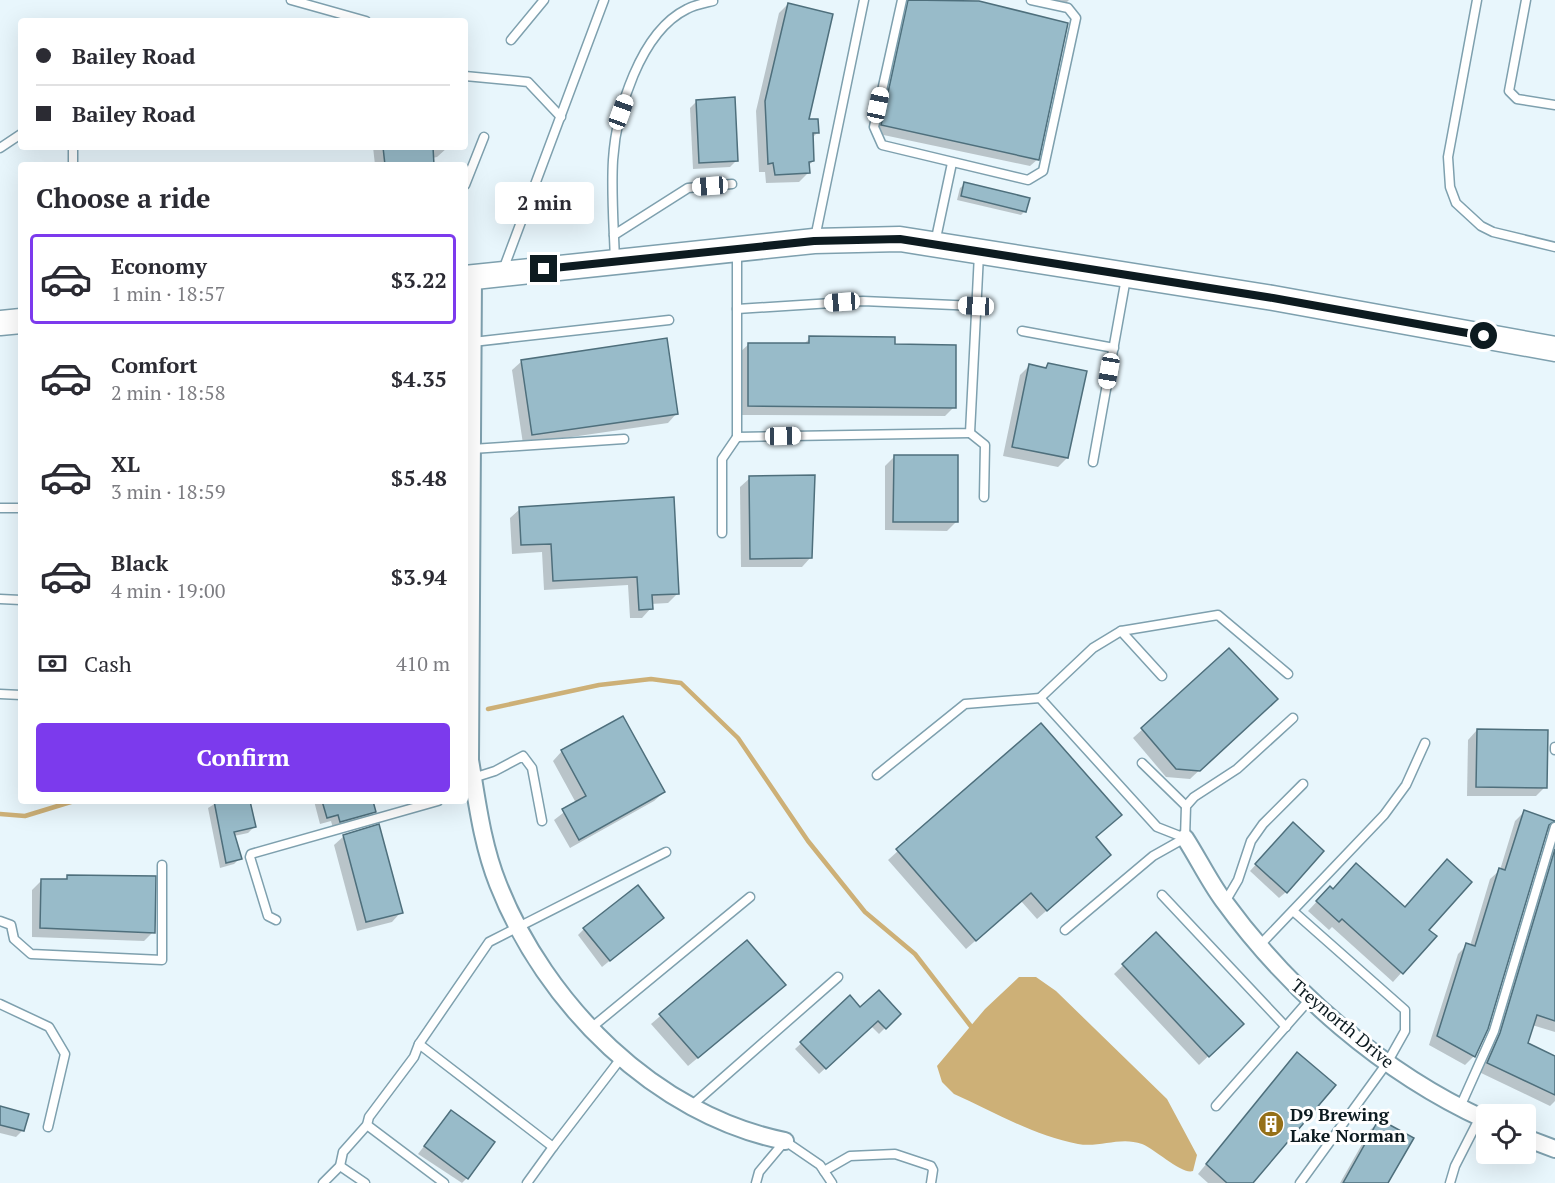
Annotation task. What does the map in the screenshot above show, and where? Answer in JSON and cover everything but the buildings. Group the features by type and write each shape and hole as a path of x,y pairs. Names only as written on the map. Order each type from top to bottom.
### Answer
{"street":[{"path":"468,605 473,342 469,277 814,241 877,238 935,243 979,250 1553,346"},
{"path":"0,323 18,321"},
{"path":"468,706 471,787 481,828 497,883 537,960 591,1028 646,1078 691,1106 744,1130 785,1141"},
{"name":"Treynorth Drive","path":"1185,838 1224,902 1259,946 1310,999 1387,1062 1476,1115"},
{"path":"1536,1142 1555,1149"}],"lane":[{"path":"291,0 355,18"},
{"path":"511,40 544,0"},
{"path":"502,273 604,0"},
{"path":"814,241 864,0"},
{"path":"902,0 873,127 882,145 1028,180 1043,171 1076,18 1068,8 1031,0"},
{"path":"1477,0 1448,157 1450,187 1456,203 1466,215 1493,232 1555,247"},
{"path":"1526,0 1509,91 1517,99 1555,105"},
{"path":"615,262 613,158 621,112 637,68 652,40 669,21 687,9 713,1"},
{"path":"468,76 528,82 561,117"},
{"path":"0,148 18,136"},
{"path":"468,177 484,136"},
{"path":"935,243 952,163"},
{"path":"614,235 688,188 732,184"},
{"path":"722,533 722,459 737,437 737,249"},
{"path":"969,433 979,250"},
{"path":"1093,462 1127,274"},
{"path":"737,309 863,301 976,306"},
{"path":"473,342 669,320"},
{"path":"1022,331 1114,348"},
{"path":"737,437 969,433 985,446 984,497"},
{"path":"470,456 624,439"},
{"path":"0,508 18,508"},
{"path":"0,599 18,600"},
{"path":"877,775 965,704 1040,698 1093,648 1120,631 1218,615 1288,674"},
{"path":"1120,631 1162,676"},
{"path":"0,694 18,695"},
{"path":"1040,698 1157,827 1185,838"},
{"path":"1185,838 1186,806 1194,797 1237,769 1293,718"},
{"path":"1259,946 1384,815 1406,785 1425,743"},
{"path":"471,787 523,756 532,768 542,821"},
{"path":"1142,763 1186,806"},
{"path":"1224,902 1238,880 1251,841 1263,824 1303,784"},
{"path":"276,920 268,916 249,857 251,854 427,804"},
{"path":"1460,1107 1494,1030 1555,827"},
{"path":"1065,930 1154,856 1185,838"},
{"path":"323,1183 340,1166 343,1152 367,1125 369,1117 414,1057 419,1044 470,974 483,949 518,926 666,852"},
{"path":"0,921 11,925 14,939 32,954 162,960 162,865"},
{"path":"1162,895 1286,1027"},
{"path":"591,1028 750,897"},
{"path":"1293,911 1405,1010 1405,1031 1387,1062 1300,1183"},
{"path":"691,1106 838,977"},
{"path":"1216,1106 1310,999"},
{"path":"0,1004 49,1027 65,1054 48,1127"},
{"path":"419,1044 553,1147"},
{"path":"526,1183 622,1057"},
{"path":"367,1125 444,1183"},
{"path":"1450,1183 1455,1166 1476,1131"},
{"path":"756,1183 759,1172 785,1141 820,1165 831,1183"},
{"path":"824,1170 850,1156 895,1154 931,1166 932,1182 942,1183"},
{"path":"340,1166 365,1183"}],"shaded area":[{"path":"1019,977 1036,977 1056,991 1167,1099 1197,1155 1193,1171 1175,1166 1142,1144 1134,1142 1086,1145 1046,1135 954,1094 942,1082 937,1066 985,1009"}],"waterway":[{"path":"488,709 599,685 651,679 681,683 738,738 808,841 865,912 915,954 973,1029"},
{"path":"0,814 25,816 64,804"}],"place":[{"name":"D9 Brewing Lake Norman","path":"1271,1124"}],"route":[{"path":"544,269 814,241 900,239 1273,298 1484,336"}]}
